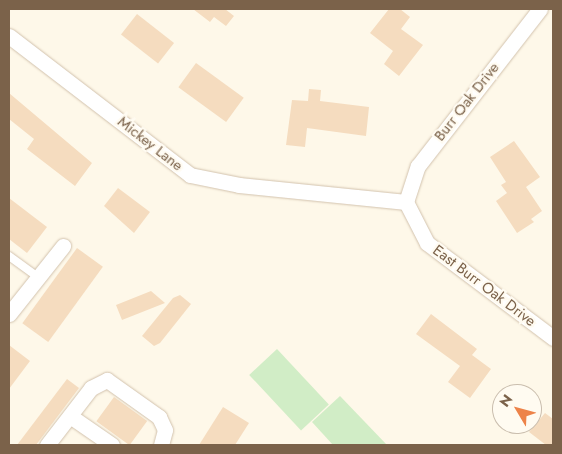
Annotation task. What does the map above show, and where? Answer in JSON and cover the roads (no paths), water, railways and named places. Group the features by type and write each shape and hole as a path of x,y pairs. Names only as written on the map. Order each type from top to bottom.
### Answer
{"street":[{"name":"Burr Oak Drive","path":"406,202 418,166 540,9"},
{"name":"Mickey Lane","path":"9,36 190,175 239,186 406,202"},
{"name":"East Burr Oak Drive","path":"406,202 427,243 553,338"},
{"path":"9,314 63,246"},
{"path":"47,445 90,388 107,380 160,417 166,430 161,445"},
{"path":"70,416 112,445"}],"lane":[{"path":"9,256 39,278"}]}
